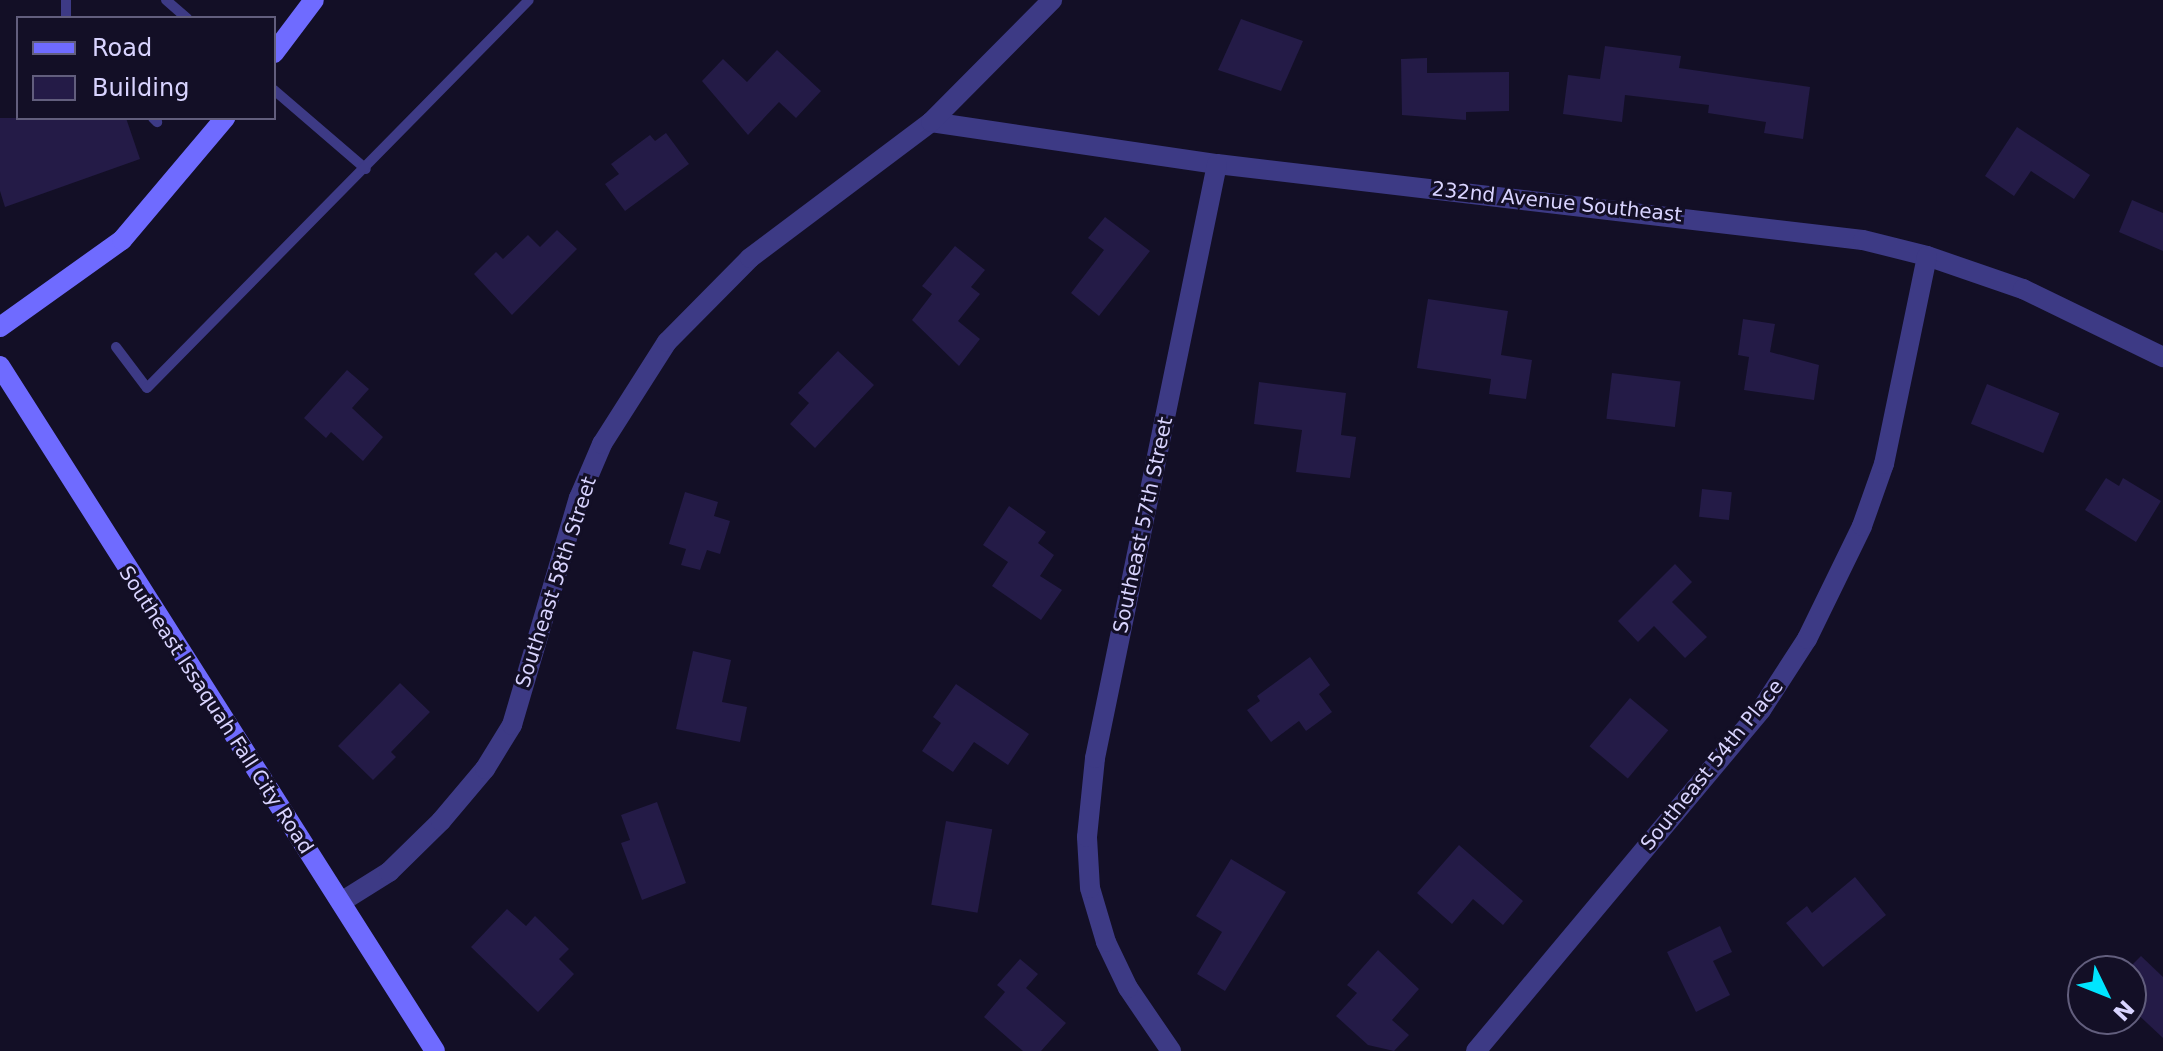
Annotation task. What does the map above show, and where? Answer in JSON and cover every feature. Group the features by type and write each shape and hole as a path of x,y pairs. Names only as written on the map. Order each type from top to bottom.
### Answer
{"main road":[{"path":"276,50 314,0"},
{"path":"0,327 122,240 223,120"},
{"name":"Southeast Issaquah Fall City Road","path":"0,366 435,1051"}],"street":[{"name":"Southeast 58th Street","path":"341,902 389,872 441,821 485,769 512,725 579,498 602,444 667,342 750,258 931,122 1052,0"},
{"name":"232nd Avenue Southeast","path":"931,122 1217,164 1790,228 1927,256 2023,289 2163,357"},
{"name":"Southeast 57th Street","path":"1171,1051 1128,988 1106,942 1090,888 1087,837 1095,758 1217,164"},
{"name":"Southeast 54th Place","path":"1476,1051 1761,710 1807,639 1862,526 1884,464 1927,256"}],"lane":[{"path":"166,0 185,16"},
{"path":"116,347 147,388 366,169 529,0"},
{"path":"276,92 366,169"}],"building":[{"path":"1241,19 1303,41 1281,91 1218,70"},
{"path":"1605,46 1681,56 1679,68 1810,87 1803,139 1764,133 1766,122 1708,113 1709,105 1625,95 1622,122 1563,114 1568,75 1600,79"},
{"path":"777,50 821,91 796,118 779,102 748,135 702,81 723,59 747,82"},
{"path":"1427,58 1427,73 1509,72 1509,111 1466,112 1466,120 1402,115 1401,59"},
{"path":"0,118 127,120 140,159 5,207 0,191"},
{"path":"2017,127 2090,175 2074,199 2031,171 2014,196 1985,176"},
{"path":"666,133 689,164 625,211 605,184 619,174 611,164 650,135 655,141"},
{"path":"2132,200 2163,213 2163,251 2119,232"},
{"path":"1105,217 1150,251 1099,316 1071,293 1104,250 1088,238"},
{"path":"557,230 577,249 512,315 474,274 496,252 503,259 528,235 540,247"},
{"path":"955,246 985,270 971,287 980,294 958,321 980,339 959,366 912,320 932,294 922,286"},
{"path":"1428,299 1508,311 1501,355 1532,360 1526,399 1489,394 1491,379 1417,368"},
{"path":"1743,319 1775,324 1770,352 1819,365 1814,400 1744,390 1749,357 1738,355"},
{"path":"838,351 874,385 815,448 790,424 809,403 798,393"},
{"path":"347,370 369,389 352,408 383,437 363,461 331,432 326,438 304,418"},
{"path":"1612,373 1680,381 1675,427 1606,419"},
{"path":"1259,382 1346,393 1341,435 1356,437 1350,478 1296,472 1302,430 1254,424"},
{"path":"1987,384 2059,413 2043,453 1971,424"},
{"path":"2106,478 2119,486 2123,478 2161,501 2136,542 2085,510"},
{"path":"1702,489 1732,492 1729,520 1699,517"},
{"path":"685,492 718,502 714,516 730,521 720,554 707,550 700,570 681,565 686,549 669,544"},
{"path":"1009,506 1046,532 1038,543 1054,555 1040,576 1062,590 1041,620 992,586 1008,562 983,545"},
{"path":"1675,564 1692,582 1672,602 1707,637 1685,658 1654,626 1638,642 1618,621"},
{"path":"693,651 731,660 722,702 747,707 740,742 676,729"},
{"path":"1310,657 1330,685 1319,694 1332,712 1306,731 1299,721 1271,742 1247,710 1260,701 1257,696"},
{"path":"400,683 430,712 391,752 396,757 373,780 338,746"},
{"path":"956,684 1029,734 1008,765 974,742 953,772 922,751 941,723 933,717"},
{"path":"1630,698 1668,730 1628,778 1590,746"},
{"path":"657,802 686,883 642,900 621,843 630,840 621,815"},
{"path":"946,821 992,829 978,913 931,905"},
{"path":"1459,845 1523,901 1503,925 1473,899 1452,924 1417,893"},
{"path":"1231,859 1286,892 1225,991 1197,974 1222,932 1196,916"},
{"path":"1855,877 1886,915 1823,967 1786,923 1807,906 1812,913"},
{"path":"507,909 526,926 535,916 569,949 559,959 574,974 538,1012 471,947"},
{"path":"1720,926 1732,952 1713,961 1730,995 1696,1012 1667,952"},
{"path":"1378,950 1419,989 1392,1020 1409,1035 1394,1051 1368,1045 1336,1016 1357,993 1347,985"},
{"path":"1020,959 1038,974 1026,988 1066,1023 1041,1051 1023,1051 984,1017 1005,992 997,985"},
{"path":"2147,962 2163,977 2163,1038 2147,1023"}]}
